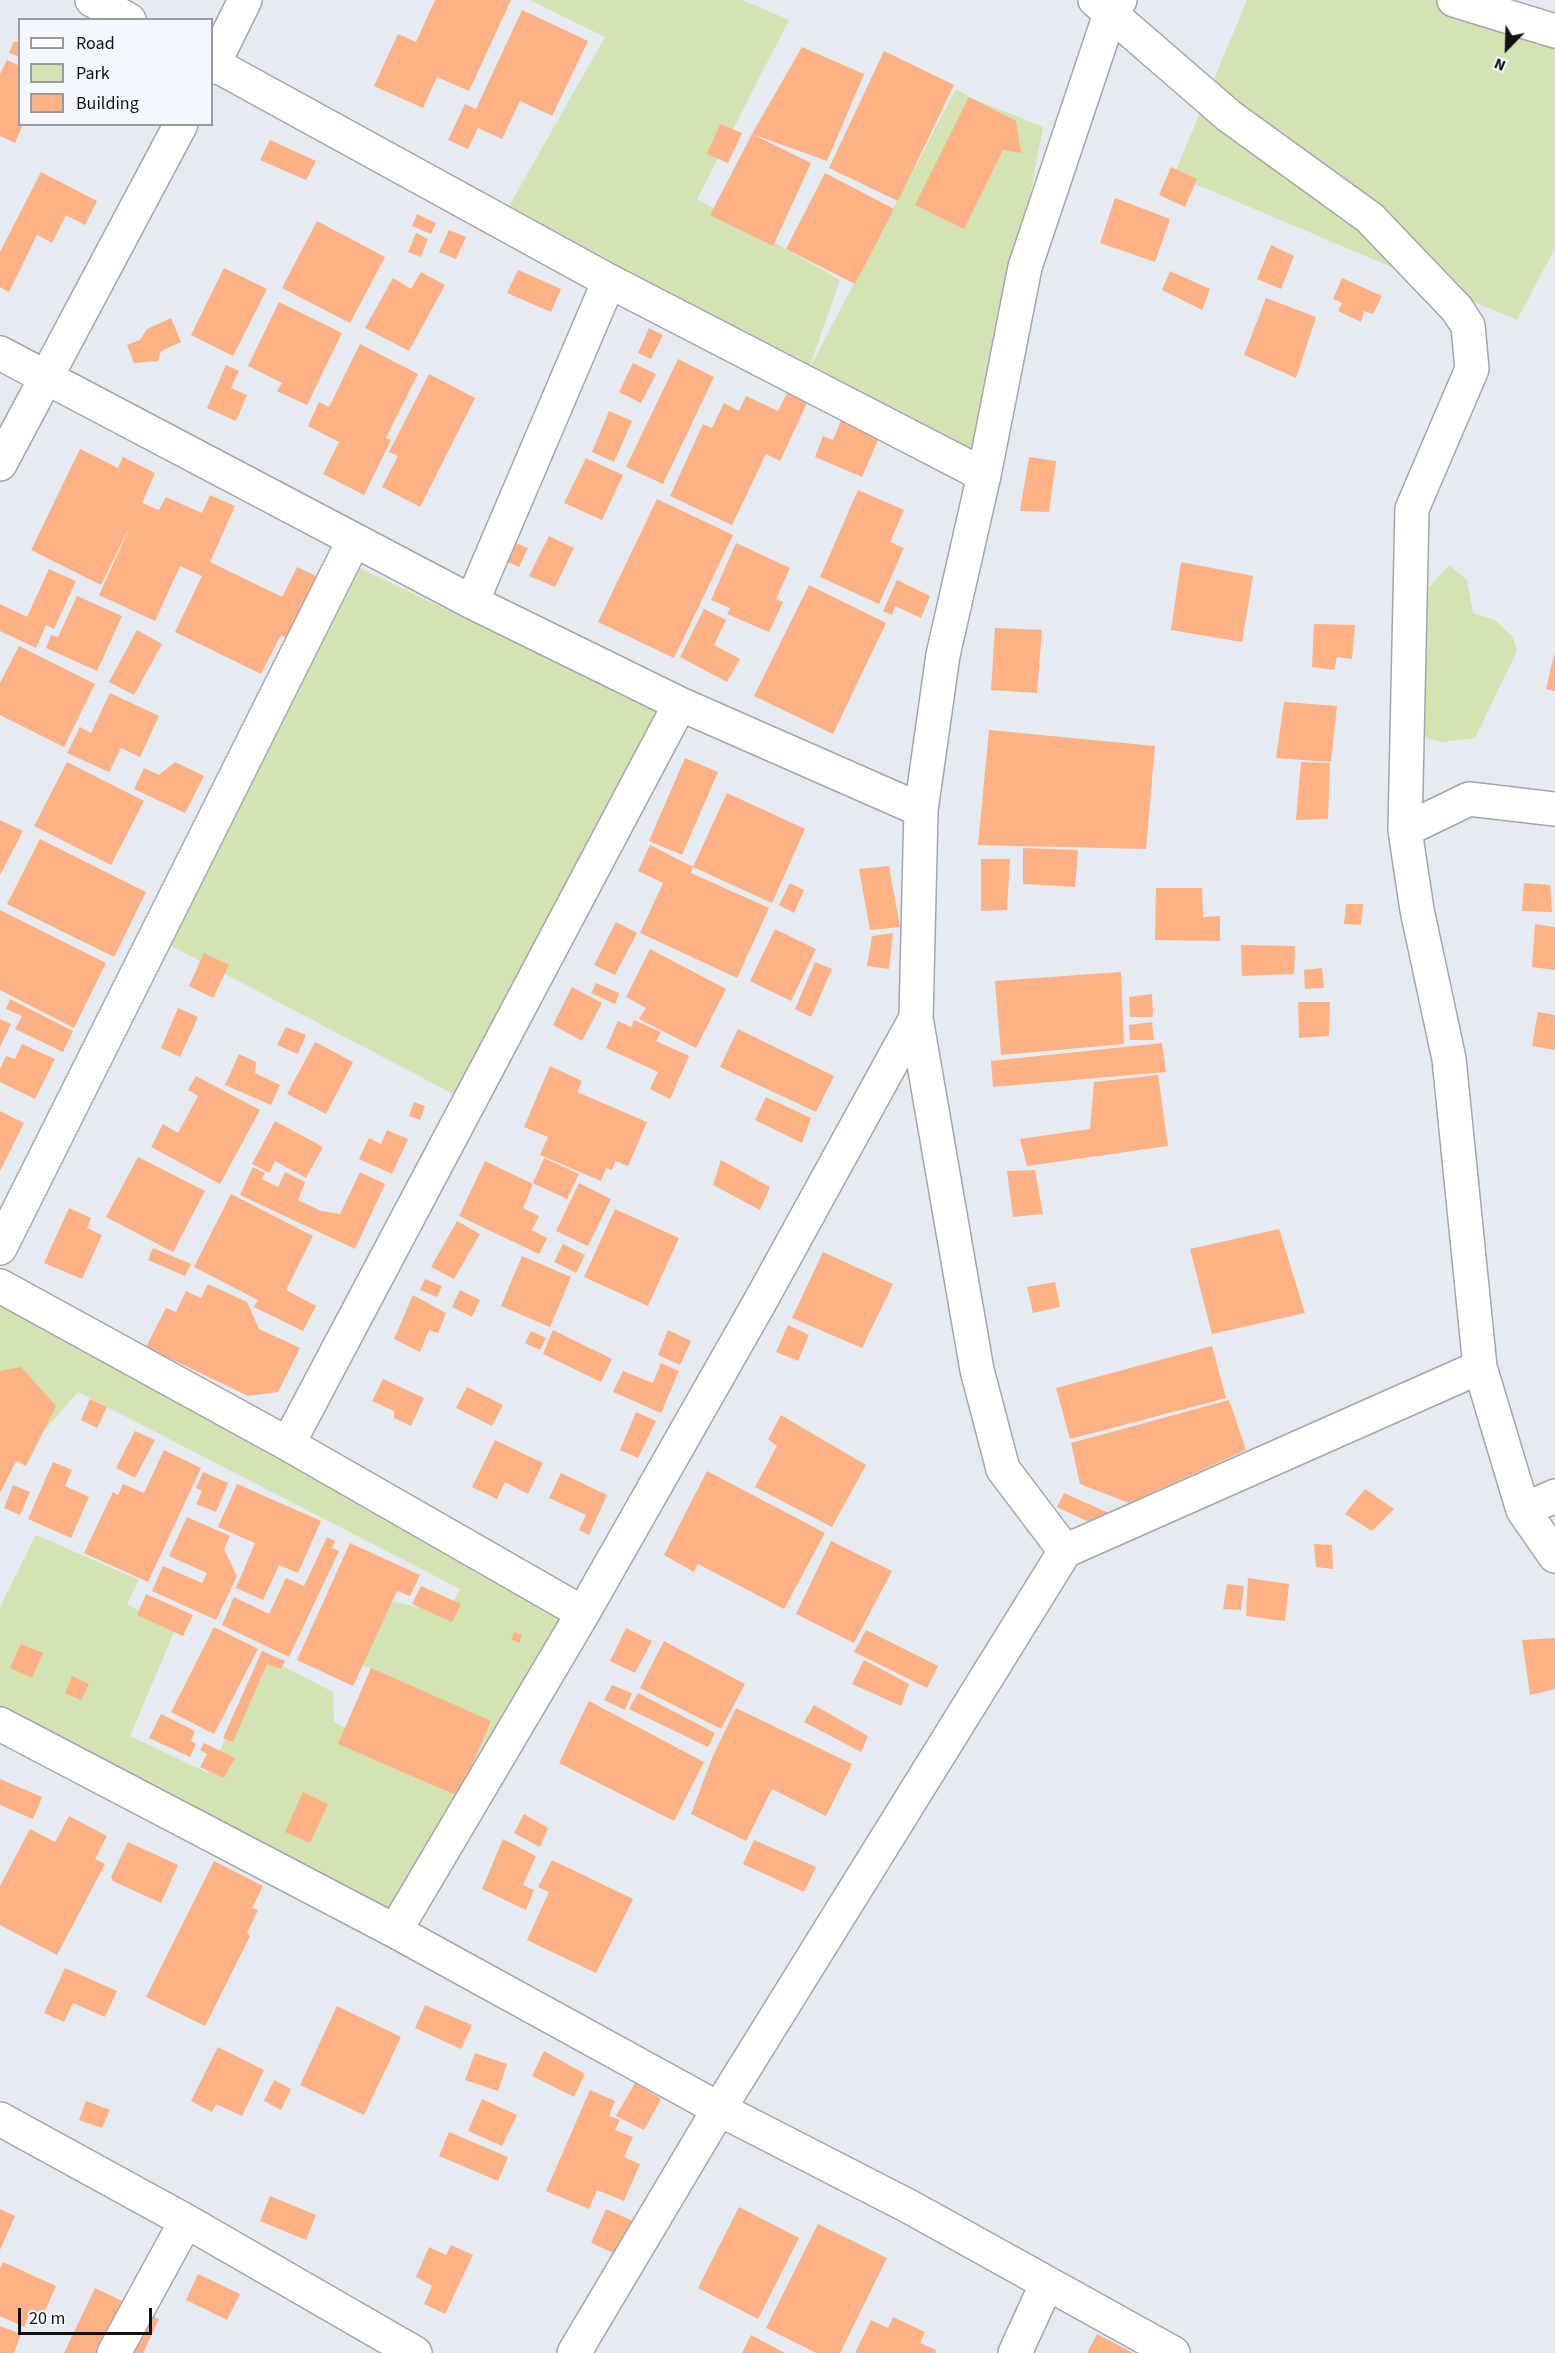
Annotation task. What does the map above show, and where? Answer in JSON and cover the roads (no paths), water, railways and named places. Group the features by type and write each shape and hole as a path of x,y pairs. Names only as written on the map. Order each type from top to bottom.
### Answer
{"street":[{"path":"92,0 125,18"},
{"path":"213,63 244,0"},
{"path":"1454,0 1555,31"},
{"path":"1065,1551 1003,1469 989,1423 977,1370 916,1018 921,810 943,655 984,475 1025,267 1109,4 1229,116 1370,218 1457,309 1468,326 1472,369 1412,509 1405,830 1417,910 1449,1059 1480,1367 1523,1510 1555,1556"},
{"path":"213,66 609,281 984,475"},
{"path":"0,464 180,126"},
{"path":"471,602 609,281"},
{"path":"0,353 471,602 680,704 921,810"},
{"path":"0,1248 354,540"},
{"path":"288,1444 680,704"},
{"path":"1405,830 1469,800 1555,809"},
{"path":"395,1932 583,1613 761,1300 916,1018"},
{"path":"0,1286 288,1444 583,1613"},
{"path":"574,2353 718,2109 1065,1551 1480,1367"},
{"path":"1523,1510 1555,1496"},
{"path":"0,1724 395,1932 718,2109 910,2207 1173,2353"},
{"path":"0,2119 186,2221 415,2353"},
{"path":"114,2353 186,2221"},
{"path":"1015,2353 1047,2283"}]}
